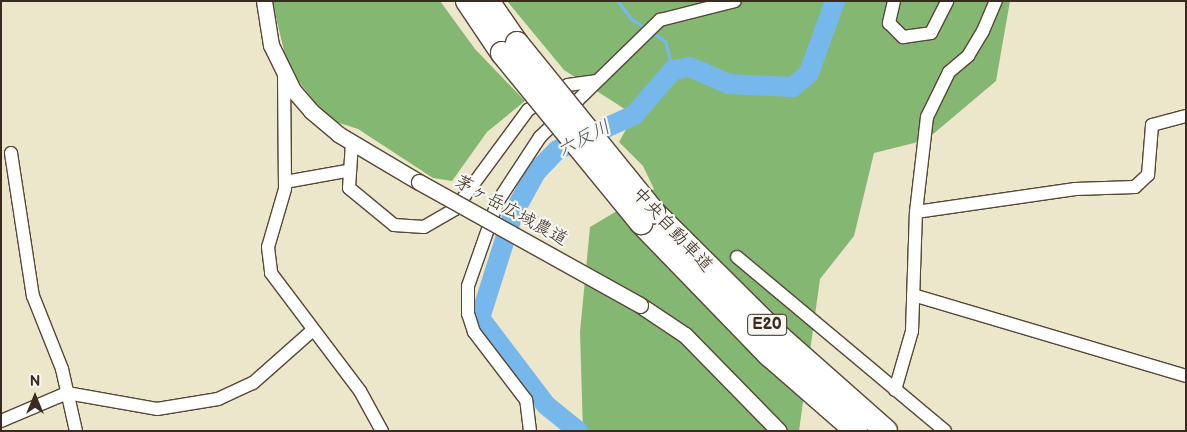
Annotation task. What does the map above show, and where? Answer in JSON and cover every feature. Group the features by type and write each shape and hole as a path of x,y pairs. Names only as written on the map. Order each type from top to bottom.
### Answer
{"highway":[{"name":"中央自動車道","path":"467,1 510,48 647,218 769,355 856,431"},
{"name":"中央自動車道","path":"488,1 510,48"},
{"name":"中央自動車道","path":"647,218 886,431"}],"street":[{"name":"茅ヶ岳広域農道","path":"264,1 271,45 284,73 311,111 352,142 419,182 640,305 685,336 779,431"},
{"path":"530,431 526,400 474,332 468,314 468,286 498,201 522,160 597,81 654,25 678,12 735,1"},
{"path":"894,1 889,23 904,37 931,33 947,1"},
{"path":"895,390 909,350 916,212 927,117 950,72 968,56 983,31 996,1"},
{"path":"284,73 285,182 268,261 271,273 360,391 382,431"},
{"path":"352,142 348,171 349,188 394,225 409,228 436,222 455,209 528,110 568,85 597,81"},
{"path":"916,212 1075,190 1135,187 1148,175 1152,126 1186,116"},
{"path":"11,153 33,296 68,393 76,431"},
{"path":"285,182 348,171"},
{"path":"737,257 789,296 944,431"},
{"path":"913,295 1186,376"},
{"path":"1,421 68,393 157,409 218,399 253,383 313,330"}],"green space":[{"path":"272,1 440,1 475,49 525,101 487,132 452,181 433,178 358,129 327,119 288,67"},
{"path":"507,1 1010,1 996,81 926,140 874,153 854,236 820,279 799,431 583,431 580,332 590,227 654,189 643,166 619,142 634,115 564,70"}],"waterway":[{"path":"618,1 631,19 646,28"},
{"name":"六反川","path":"578,431 546,405 480,318 513,214 536,172 557,150 634,115 673,70 690,67 729,84 793,87 809,73 835,1"},
{"path":"651,32 665,41 673,70"}]}
